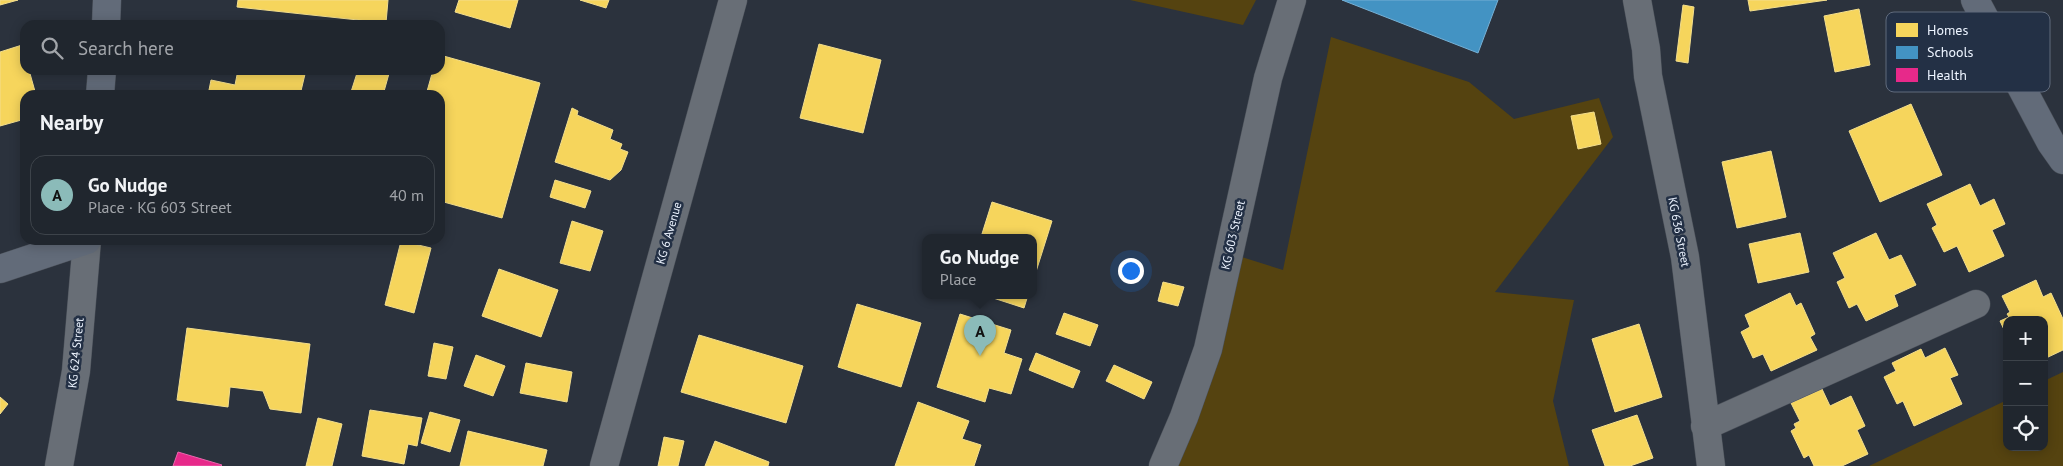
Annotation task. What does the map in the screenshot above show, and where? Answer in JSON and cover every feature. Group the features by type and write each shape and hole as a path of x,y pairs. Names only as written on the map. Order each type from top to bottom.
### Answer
{"main road":[{"path":"106,20 107,0"},
{"path":"1975,0 1981,12"},
{"path":"100,90 102,75"},
{"path":"2024,92 2063,160"},
{"path":"0,269 72,245"}],"street":[{"name":"KG 6 Avenue","path":"604,466 733,0"},
{"name":"KG 603 Street","path":"1163,466 1184,417 1208,349 1268,78 1292,0"},
{"name":"KG 636 Street","path":"1637,0 1646,49 1648,76 1685,257 1711,466"},
{"name":"KG 624 Street","path":"59,466 76,371 87,245"},
{"path":"1705,426 1976,304"}],"shaded area":[{"path":"1130,0 1256,0 1243,25"},
{"path":"1331,37 1469,82 1514,119 1599,98 1613,137 1495,292 1574,300 1553,401 1569,466 1163,466 1229,253 1283,270"},
{"path":"2063,372 2063,466 1869,466 2003,402 2003,451 2048,451 2048,379"}],"building: Homes":[{"path":"0,0 18,0 0,5"},
{"path":"238,0 388,0 386,20 358,20 237,7"},
{"path":"459,0 518,0 510,28 455,12"},
{"path":"580,0 609,0 606,8"},
{"path":"1748,0 1827,0 1750,11"},
{"path":"1683,5 1694,7 1688,63 1676,61"},
{"path":"1859,9 1870,65 1835,72 1824,16"},
{"path":"819,44 881,60 863,133 800,118"},
{"path":"20,46 20,75 30,75 35,90 20,90 20,120 0,126 0,52"},
{"path":"445,56 540,83 502,218 445,202 445,90 427,90 432,75 445,75"},
{"path":"237,75 305,75 301,90 209,90 211,80 235,85"},
{"path":"356,75 389,75 384,90 352,90"},
{"path":"1911,104 1942,175 1880,202 1849,131"},
{"path":"572,108 578,111 577,115 613,130 610,139 622,144 620,149 628,152 621,170 610,180 555,162"},
{"path":"1594,112 1601,144 1578,149 1571,116"},
{"path":"1771,151 1786,217 1737,228 1722,162"},
{"path":"555,180 591,191 585,208 550,197"},
{"path":"1970,184 1980,206 1994,199 2005,224 1992,230 2004,256 1969,272 1957,246 1944,252 1932,228 1937,225 1927,204"},
{"path":"992,202 1052,221 1037,268 1037,234 982,234"},
{"path":"572,221 603,231 590,271 560,263"},
{"path":"1800,233 1809,272 1758,283 1749,244"},
{"path":"1876,233 1889,260 1901,255 1916,285 1894,295 1898,306 1866,321 1857,304 1849,308 1837,282 1845,278 1833,253"},
{"path":"400,245 418,245 431,248 414,313 385,305"},
{"path":"499,269 558,290 541,337 482,316"},
{"path":"2036,280 2043,297 2051,293 2063,319 2063,350 2048,357 2048,316 2008,316 2007,314 2010,312 2002,296"},
{"path":"1163,282 1184,287 1178,306 1158,301"},
{"path":"1790,293 1796,306 1801,303 1815,334 1810,337 1817,350 1771,371 1763,354 1753,358 1741,332 1750,327 1745,315"},
{"path":"996,299 1027,299 1024,308"},
{"path":"857,304 921,323 901,387 838,367"},
{"path":"1064,313 1098,325 1090,346 1056,334"},
{"path":"960,314 1011,330 1004,353 1022,359 1011,394 989,388 985,402 937,387"},
{"path":"1639,324 1662,397 1615,412 1592,339"},
{"path":"187,328 310,344 301,413 270,409 263,391 230,387 228,407 177,400"},
{"path":"699,335 803,366 786,423 681,392"},
{"path":"434,343 453,347 446,379 428,376"},
{"path":"1945,348 1958,375 1950,378 1962,404 1914,426 1903,401 1897,404 1884,377 1896,371 1892,363 1921,349 1925,358"},
{"path":"1036,353 1080,371 1073,388 1029,370"},
{"path":"476,355 505,366 493,396 464,386"},
{"path":"526,363 572,372 567,402 520,393"},
{"path":"1114,365 1152,382 1144,399 1106,381"},
{"path":"1822,389 1830,406 1851,396 1865,426 1857,430 1868,454 1842,466 1814,466 1809,455 1804,458 1791,431 1796,428 1794,424 1800,421 1791,403"},
{"path":"0,397 8,404 0,414"},
{"path":"918,402 969,421 962,439 981,445 974,466 895,466"},
{"path":"370,410 422,418 417,446 408,444 404,464 362,456"},
{"path":"430,412 460,420 450,452 421,443"},
{"path":"1637,415 1653,458 1630,466 1605,466 1592,430"},
{"path":"318,418 342,424 332,466 306,466"},
{"path":"468,431 547,450 543,466 460,466"},
{"path":"664,437 684,441 678,466 658,466"},
{"path":"715,441 769,462 768,466 705,466"}],"building: Schools":[{"path":"1342,0 1498,0 1478,53"}],"building: Health":[{"path":"178,452 222,465 173,466"}],"place":[{"name":"Go Nudge","path":"980,356"}]}
